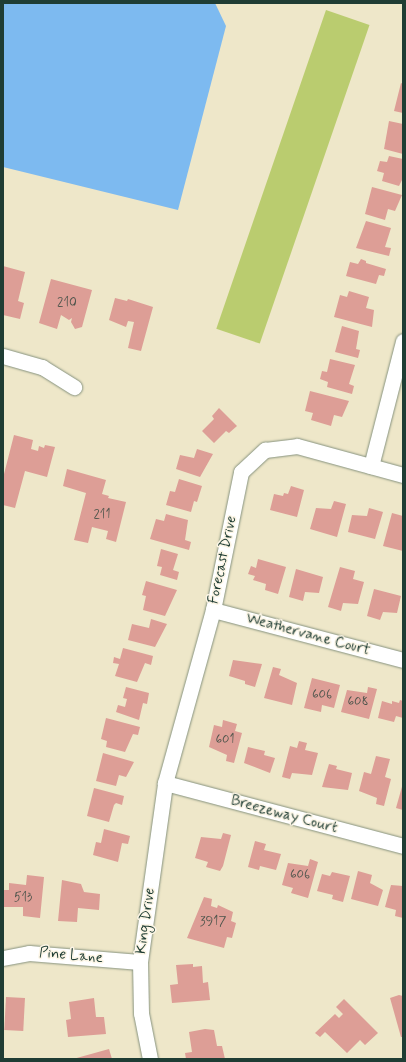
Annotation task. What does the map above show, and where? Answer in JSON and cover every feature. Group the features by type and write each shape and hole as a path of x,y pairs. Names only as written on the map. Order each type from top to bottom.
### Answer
{"street":[{"path":"371,466 403,341"},
{"path":"3,356 42,367 74,387"},
{"name":"Forecast Drive","path":"165,783 213,610 241,472 265,450 297,446 403,475"},
{"name":"Weathervane Court","path":"213,610 403,660"},
{"name":"Breezeway Court","path":"165,783 403,846"},
{"name":"King Drive","path":"150,1059 141,1013 140,962 165,783"},
{"name":"Pine Lane","path":"3,958 29,953 140,962"}],"green space":[{"path":"326,10 369,25 260,344 216,329"}],"water":[{"path":"3,3 215,3 226,26 178,210 3,167"}],"building":[{"path":"401,83 403,84 403,113 394,111"},
{"path":"389,121 403,124 403,154 384,149"},
{"path":"389,156 403,159 403,178 399,186 382,181 384,173 377,171 380,161 387,162"},
{"path":"372,187 402,195 395,211 388,209 385,220 365,214"},
{"path":"366,221 391,228 385,247 391,248 389,256 356,248"},
{"path":"361,259 366,261 366,263 386,269 384,276 379,275 376,284 346,276 350,262 358,264"},
{"path":"3,266 25,272 18,301 24,303 20,319 3,315"},
{"path":"51,279 92,290 82,327 75,329 71,322 72,318 69,320 61,315 57,329 39,323"},
{"path":"349,291 369,297 366,308 374,310 372,327 334,317 340,295 347,297"},
{"path":"115,298 127,301 128,299 153,307 141,351 128,348 134,322 128,321 126,327 109,320"},
{"path":"342,326 359,331 356,349 360,350 358,358 335,352"},
{"path":"330,359 355,365 349,384 354,386 352,394 327,387 328,382 320,379 322,371 327,372"},
{"path":"310,391 349,401 342,417 334,415 331,426 311,420 313,413 305,411"},
{"path":"219,408 237,426 229,433 226,431 214,443 202,431 214,419 212,416"},
{"path":"14,435 33,440 31,449 38,451 39,446 44,448 45,445 55,447 47,477 25,471 15,508 3,505 3,478"},
{"path":"197,449 213,454 200,477 176,469 180,455 194,458"},
{"path":"67,469 106,480 102,494 109,496 108,498 126,502 116,542 106,539 108,531 92,527 88,543 74,540 86,493 63,486"},
{"path":"179,479 202,486 197,502 194,501 191,512 166,505 170,491 175,492"},
{"path":"291,486 304,490 297,517 270,510 274,494 283,496 284,493 288,494"},
{"path":"334,501 346,504 337,537 310,529 316,508 331,509"},
{"path":"369,508 383,512 375,539 348,532 352,515 367,516"},
{"path":"392,513 403,516 403,551 383,546"},
{"path":"166,514 188,520 185,540 191,542 189,550 150,539 156,519 164,521"},
{"path":"161,549 178,554 173,570 179,572 177,580 160,575 162,567 157,566"},
{"path":"258,559 286,567 278,594 265,590 266,584 253,580 255,576 248,574 251,566 256,568"},
{"path":"340,567 355,571 353,579 364,582 358,604 343,603 341,611 328,607"},
{"path":"296,569 323,577 319,593 305,592 303,601 289,597"},
{"path":"146,581 177,590 165,616 143,610 146,596 142,595"},
{"path":"374,589 401,596 397,613 383,612 380,620 367,616"},
{"path":"151,619 167,624 155,647 128,640 132,624 149,628"},
{"path":"123,648 153,656 151,665 145,663 137,682 115,676 119,664 113,663 114,657 120,659"},
{"path":"233,660 262,664 255,687 245,684 245,681 229,676"},
{"path":"273,667 281,669 279,675 297,683 292,705 264,698"},
{"path":"312,678 340,685 334,708 322,705 321,712 304,708"},
{"path":"126,687 149,693 147,704 143,703 139,720 116,712 118,705 125,707 127,699 123,698"},
{"path":"368,687 377,689 369,719 341,712 347,690 367,693"},
{"path":"400,700 403,701 403,718 396,716 394,722 378,718 382,701 392,704 392,701 399,703"},
{"path":"106,718 140,727 138,735 133,734 125,752 106,747 107,741 101,739"},
{"path":"223,720 237,724 235,731 242,733 234,763 226,761 227,755 209,747 214,725 222,727"},
{"path":"299,741 307,743 305,750 318,753 312,775 292,773 290,779 282,777 290,746 297,748"},
{"path":"248,747 265,751 264,755 275,758 270,773 244,763"},
{"path":"103,753 134,762 126,777 119,775 116,786 96,781"},
{"path":"376,756 390,759 385,777 391,779 384,806 376,804 377,798 359,791 364,772 371,774"},
{"path":"329,764 337,766 336,769 352,773 348,790 322,787"},
{"path":"403,783 403,810 396,808"},
{"path":"94,788 124,796 122,805 116,803 114,805 109,822 87,816"},
{"path":"104,829 130,836 128,844 122,843 118,862 93,855 96,842 101,843"},
{"path":"223,833 231,835 223,866 220,871 206,867 208,862 195,858 201,837 221,839"},
{"path":"255,841 266,844 264,850 281,854 276,870 260,866 259,870 248,867"},
{"path":"310,859 318,862 308,898 291,893 293,888 282,885 288,863 308,866"},
{"path":"358,871 372,875 370,883 383,890 378,906 351,899"},
{"path":"332,872 350,876 343,902 332,899 333,895 317,891 322,874 330,876"},
{"path":"27,875 44,877 40,918 23,916 23,907 3,907 4,890 9,890 9,883 26,885"},
{"path":"62,880 81,884 84,892 100,894 99,910 78,908 77,922 58,921"},
{"path":"391,885 403,886 403,918 395,916 396,910 385,907"},
{"path":"204,897 212,899 211,906 217,908 218,905 233,912 231,921 236,923 232,938 227,937 224,948 187,938"},
{"path":"193,964 193,967 202,966 203,983 208,982 210,1000 172,1003 170,985 178,984 176,965"},
{"path":"399,995 403,996 403,1037 401,1037 390,998"},
{"path":"6,997 25,998 23,1031 4,1030"},
{"path":"94,998 96,1017 104,1017 106,1034 68,1037 66,1020 71,1019 69,1002"},
{"path":"344,999 378,1033 365,1045 360,1040 347,1053 325,1032 320,1037 315,1033 335,1014 339,1018 343,1014 336,1007"},
{"path":"205,1029 214,1030 217,1046 222,1046 225,1059 186,1059 185,1053 192,1052 189,1032"},
{"path":"109,1049 112,1059 73,1059"}]}
